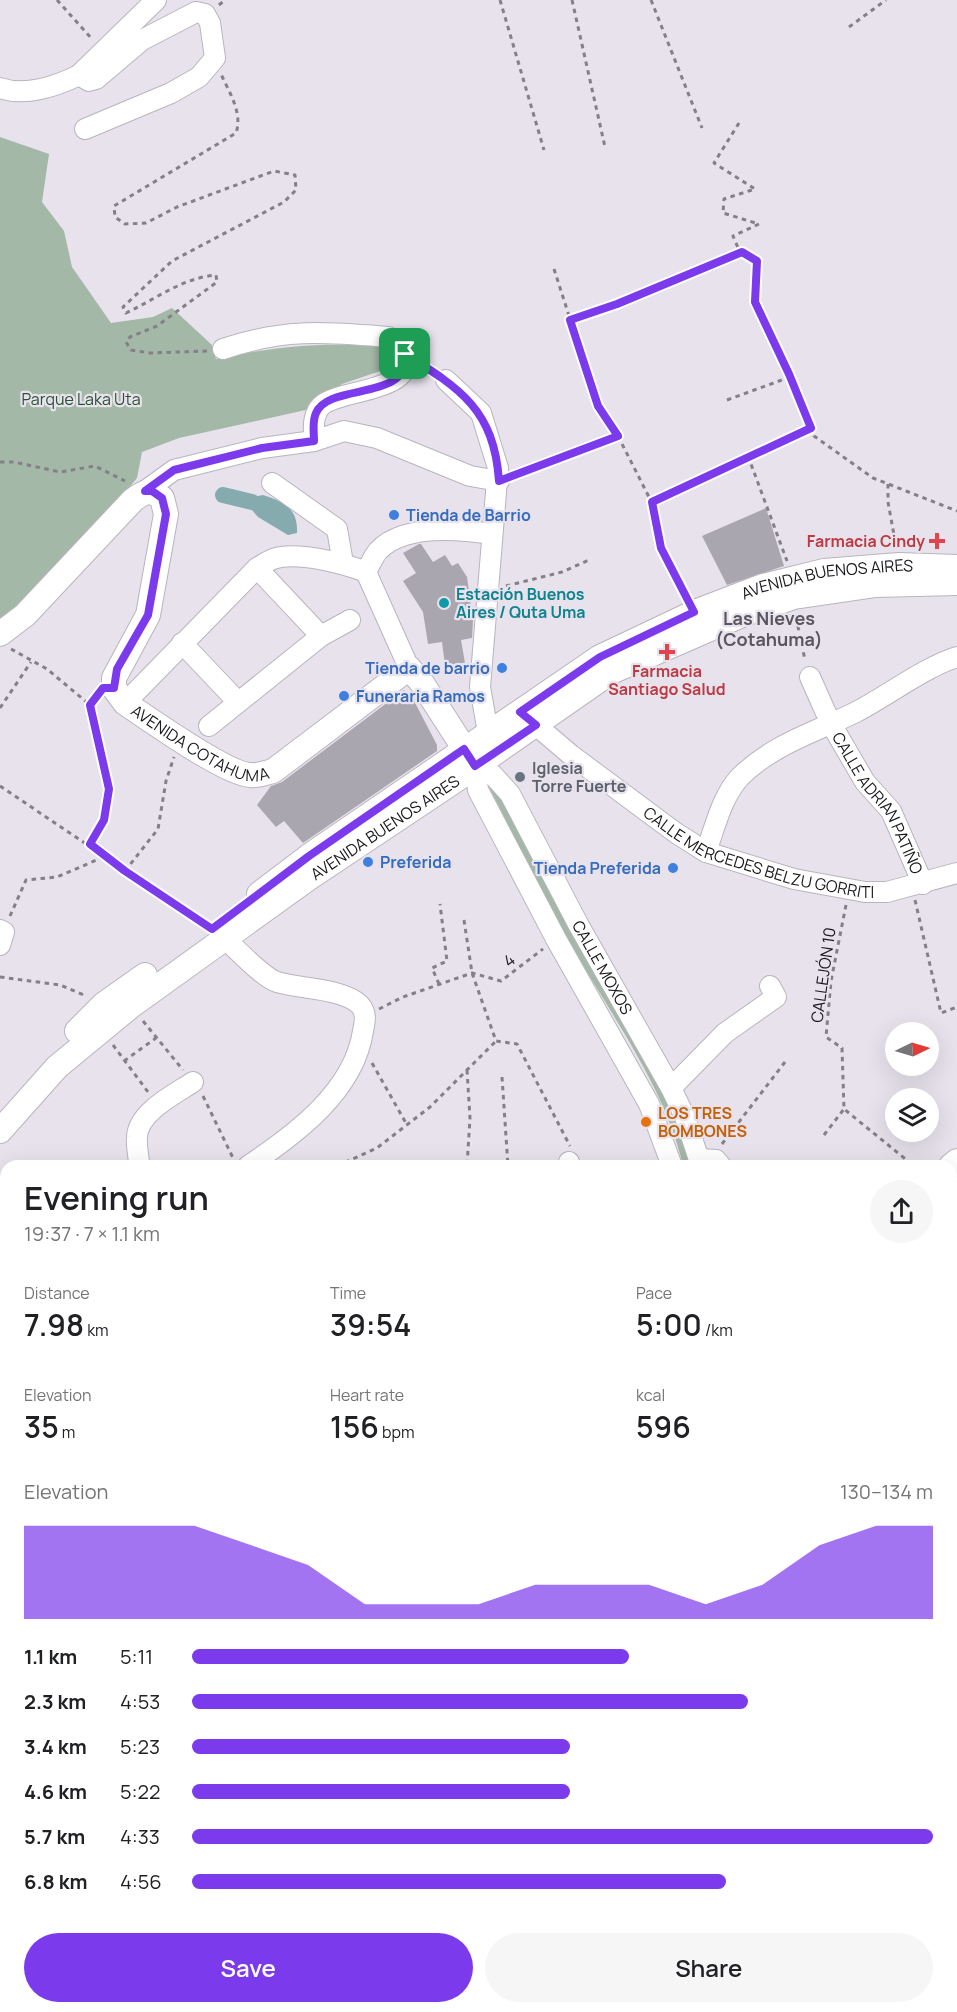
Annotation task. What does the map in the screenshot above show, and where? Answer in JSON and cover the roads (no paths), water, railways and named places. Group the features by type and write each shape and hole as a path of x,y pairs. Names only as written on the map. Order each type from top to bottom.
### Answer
{"main road":[{"path":"4,640 24,615 133,500 145,491"},
{"name":"AVENIDA COTAHUMA","path":"145,491 152,491 162,498 166,514 148,615 117,669 119,696 180,738 238,773 261,775 273,771 409,668"},
{"name":"AVENIDA BUENOS AIRES","path":"472,762 488,733 528,718 611,672 742,615 824,571 899,565 957,567"},
{"name":"AVENIDA BUENOS AIRES","path":"0,1105 104,1004 309,878 472,762 600,657 694,612 793,588 957,583"},
{"path":"409,668 422,683 472,762"},
{"name":"AVENIDA BUENOS AIRES","path":"0,1131 57,1067 101,1028 218,934"}],"street":[{"path":"0,88 32,90 58,85 79,75 156,0"},
{"path":"79,75 89,81 96,79 142,40 196,12 205,14 210,24 215,58 200,77 171,93 85,129"},
{"path":"223,349 258,337 299,332 388,337 398,341 405,354 406,363 403,371 379,387 330,399 320,406 314,423 314,441"},
{"path":"446,380 481,412 493,446 499,481 492,534 480,687 488,733"},
{"path":"145,491 174,470 273,446 314,441 344,431 377,438 470,476 499,481"},
{"path":"272,483 337,529 343,563"},
{"path":"366,572 377,552 400,537 416,533 492,534"},
{"path":"119,696 182,643 257,568 274,559 284,557 343,563 366,572 409,668"},
{"path":"257,568 321,636"},
{"path":"208,726 321,636 350,620"},
{"path":"182,643 238,702"},
{"name":"CALLE ADRIAN PATIÑO","path":"706,852 726,799 739,778 764,757 830,722 855,712 957,657"},
{"path":"810,677 830,722"},
{"name":"CALLE MERCEDES BELZU GORRITI","path":"528,718 571,756 676,833 706,852 794,879 848,890 887,892 957,873"},
{"name":"CALLE ADRIAN PATIÑO","path":"830,722 865,782 891,811 918,885"},
{"name":"CALLE MOXOS","path":"472,762 478,790 556,939 649,1104 670,1160"},
{"name":"CALLE MOXOS","path":"472,762 492,774 510,794 572,914 671,1088 708,1160"},
{"path":"218,934 274,981 345,996 360,1005 366,1016 362,1042 350,1073 317,1112 256,1160"},
{"path":"671,1088 725,1033 776,997 770,986"},
{"path":"139,1160 137,1135 143,1121 158,1106 194,1082"}],"water":[{"path":"263,495 288,507 295,518 297,533 288,535 258,517 251,509 252,497"}],"waterway":[{"path":"223,495 252,502"}],"place":[{"name":"Tienda de Barrio","path":"394,515"},
{"name":"Farmacia Cindy","path":"937,541"},
{"name":"Estación Buenos Aires / Quta Uma","path":"444,603"},
{"name":"Farmacia Santiago Salud","path":"667,652"},
{"name":"Tienda de barrio","path":"502,668"},
{"name":"Funeraria Ramos","path":"344,696"},
{"name":"Iglesia Torre Fuerte","path":"520,777"},
{"name":"Preferida","path":"368,862"},
{"name":"Tienda Preferida","path":"673,868"},
{"name":"LOS TRES BOMBONES","path":"646,1122"}],"district":[{"name":"Las Nieves (Cotahuma)","path":"769,628"}],"park label":[{"name":"Parque Laka Uta","path":"81,399"}]}
